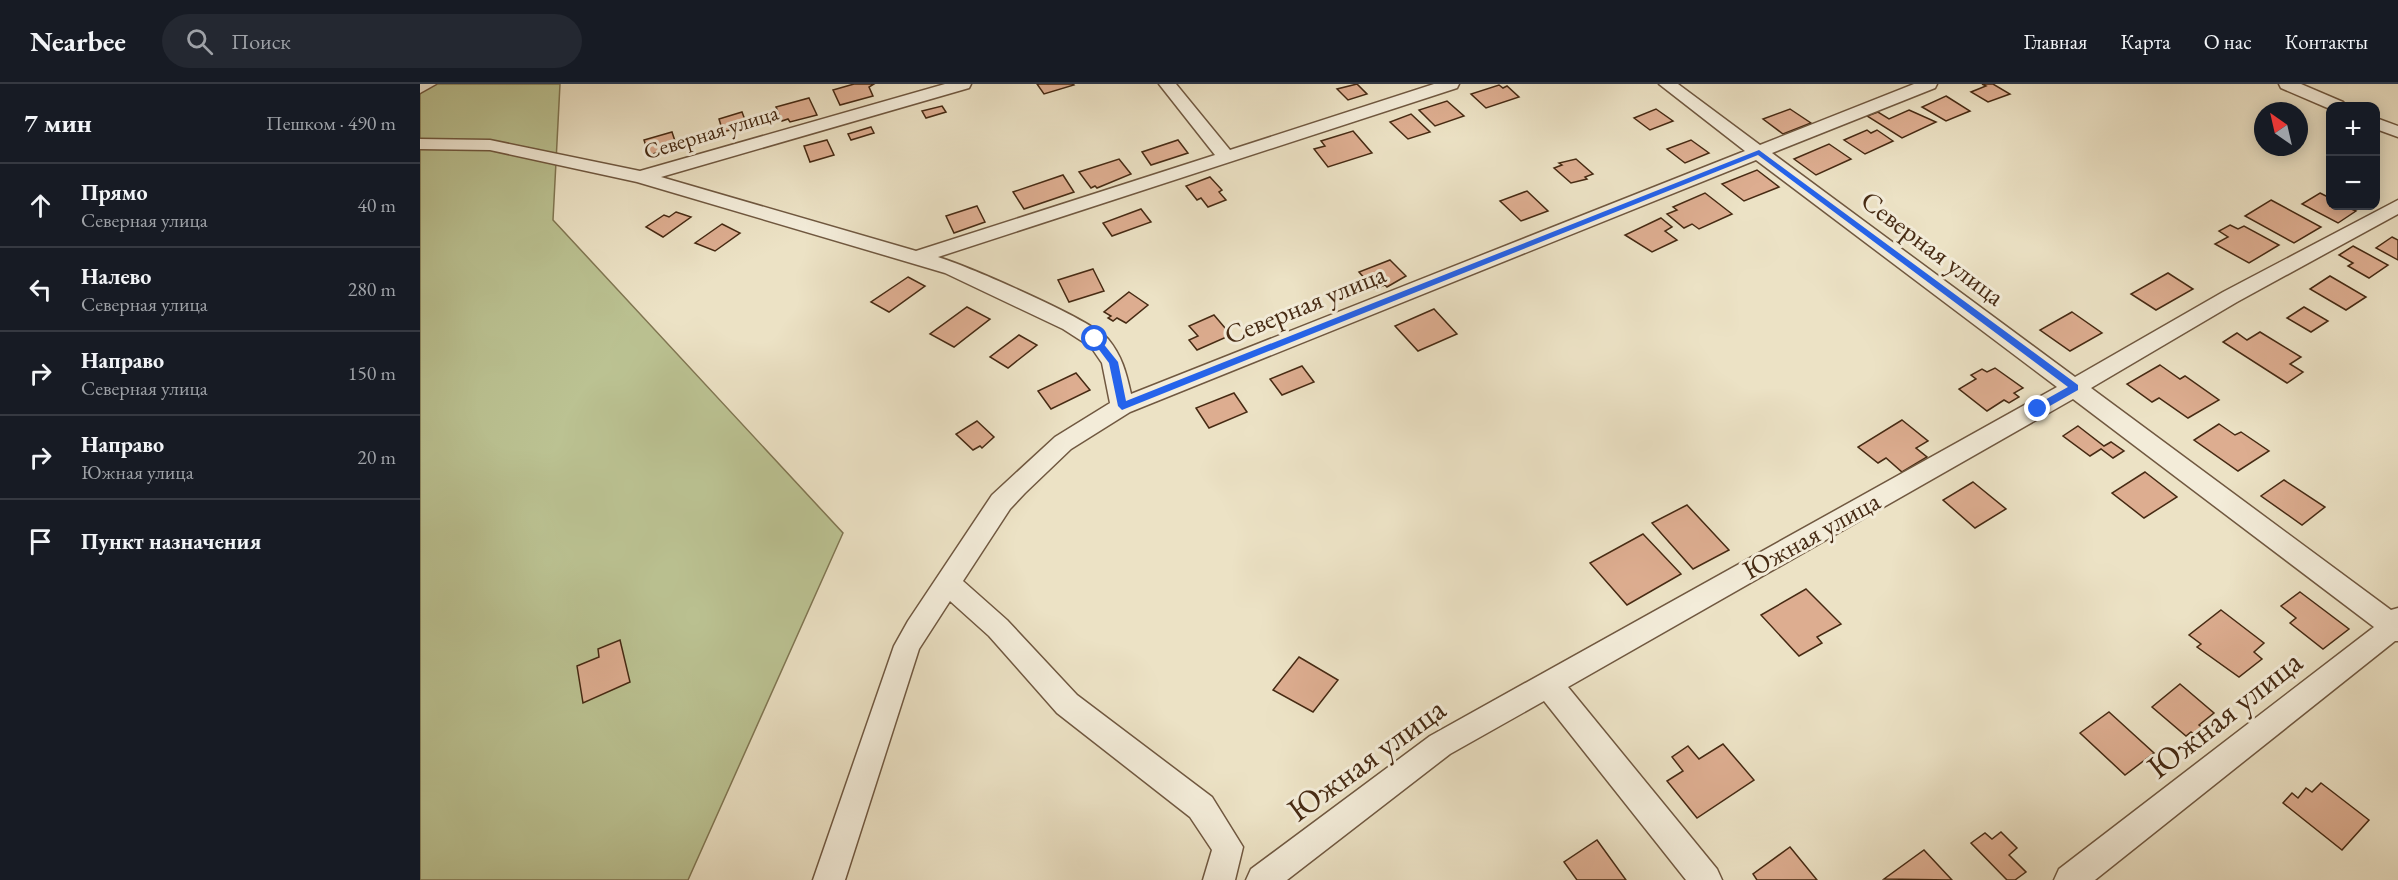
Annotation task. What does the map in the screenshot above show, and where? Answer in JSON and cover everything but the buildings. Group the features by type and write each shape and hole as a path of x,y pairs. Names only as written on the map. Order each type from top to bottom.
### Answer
{"street":[{"path":"420,88 428,84"},
{"name":"Северная улица","path":"641,177 963,84"},
{"path":"1167,84 1227,158"},
{"name":"Северная улица","path":"918,256 1451,84"},
{"name":"Северная улица","path":"1667,84 2075,387"},
{"name":"Северная улица","path":"641,177 892,252 918,256 952,268 1095,339 1113,362 1122,406 1929,84"},
{"path":"2287,84 2328,102"},
{"path":"2380,125 2398,132"},
{"path":"420,144 490,144 641,177"},
{"name":"Южная улица","path":"1262,880 1440,745 2075,387 2230,297 2398,206"},
{"name":"Южная улица","path":"2070,880 2396,625 2075,387"},
{"path":"829,880 907,646 1001,502 1063,443 1122,406"},
{"path":"948,583 998,628 1067,704 1201,807 1228,847 1219,880"},
{"path":"1547,683 1706,880"}],"green space":[{"path":"420,84 560,84 553,220 843,533 688,880 420,880"}],"route":[{"path":"1095,339 1106,350 1113,362 1118,375 1122,406 1759,152 2075,387 2038,409"}]}
